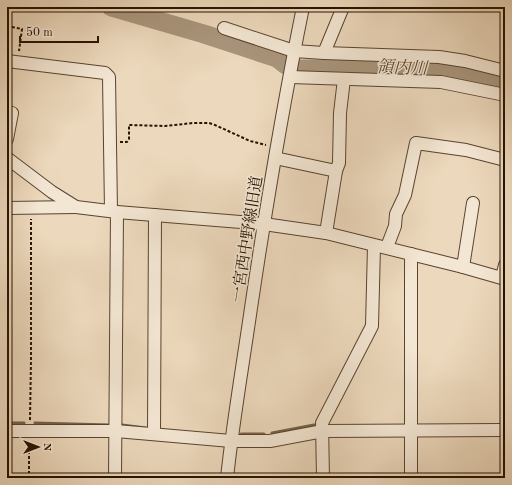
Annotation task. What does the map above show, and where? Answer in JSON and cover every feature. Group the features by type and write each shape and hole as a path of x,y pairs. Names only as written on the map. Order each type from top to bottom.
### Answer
{"street":[{"name":"一宮西中野線旧道","path":"227,478 231,441 264,224 303,7"},
{"path":"324,53 343,7"},
{"path":"224,28 294,51 439,57 464,61 505,71"},
{"path":"13,62 105,74 109,77 109,142 114,212 115,478"},
{"path":"290,77 441,82 505,95"},
{"path":"326,233 336,171 339,163 340,113 344,79"},
{"path":"7,139 12,113"},
{"path":"387,247 394,226 396,214 405,195 416,143 466,150 505,160"},
{"path":"276,153 336,171"},
{"path":"7,158 52,192 76,206"},
{"path":"463,267 473,203"},
{"path":"7,208 76,206 114,212 264,224 326,233 374,246 387,247 503,278 505,265"},
{"path":"154,434 155,215"},
{"path":"323,478 324,431 322,423 372,326 374,246"},
{"path":"411,254 411,478"},
{"path":"7,431 116,431 231,441 270,441 324,431 505,430"}],"path":[{"path":"7,26 22,29 13,62"},
{"path":"109,142 127,142 129,139 129,125 165,126 209,123 276,153"},
{"path":"29,478 31,208"}],"waterway":[{"name":"領内川","path":"111,7 204,34 277,58 286,65"},
{"name":"領内川","path":"299,69 323,69 340,65 449,69 505,81"},
{"path":"7,423 24,423"},
{"path":"35,423 110,425"},
{"path":"122,425 145,428"},
{"path":"272,433 314,425"},
{"path":"241,434 264,434"}]}
